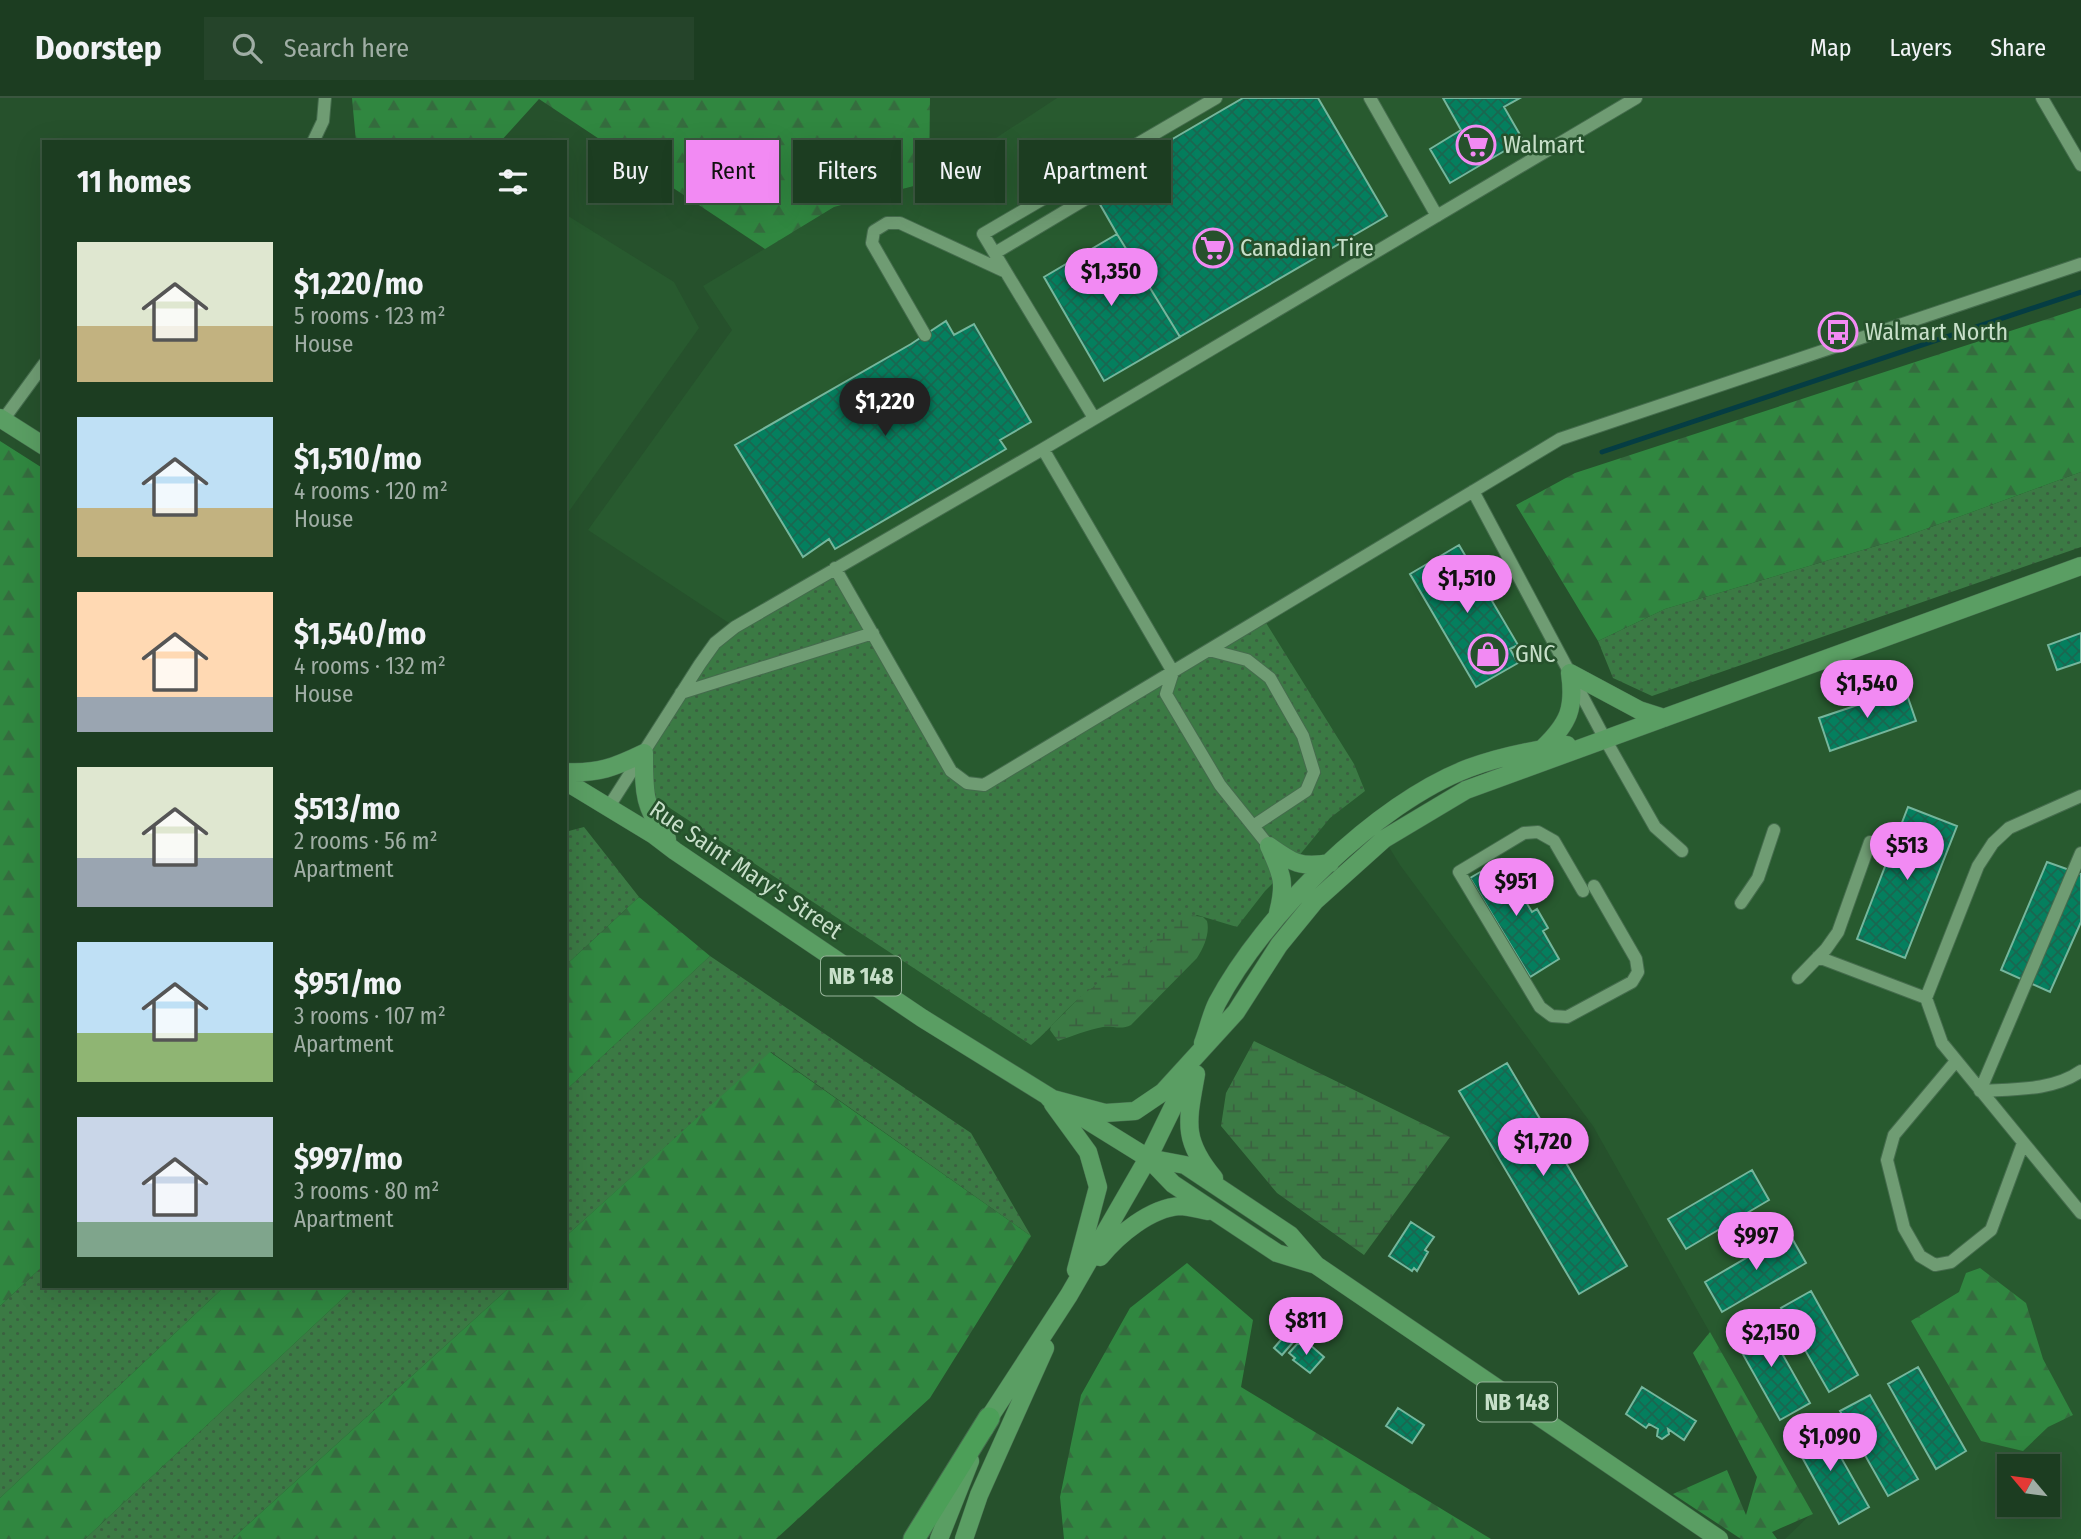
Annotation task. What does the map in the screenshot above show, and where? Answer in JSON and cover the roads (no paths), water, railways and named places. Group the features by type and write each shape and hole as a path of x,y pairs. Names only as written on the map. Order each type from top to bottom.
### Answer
{"highway":[{"path":"914,1539 989,1418"}],"main road":[{"path":"2,419 42,445"},
{"path":"1049,1098 1105,1113 1135,1111 1163,1092 1236,1012 1279,945 1315,901 1384,839 1466,790 2081,566"},
{"path":"1570,673 1639,710 1664,718"},
{"path":"1543,748 1554,738 1569,716 1573,696 1570,673"},
{"path":"1226,1193 1203,1165 1192,1145 1187,1124 1200,1053 1216,1004 1278,915 1330,863 1368,830 1440,782 1467,769 1506,756 1605,739"},
{"path":"567,772 585,773 612,768 644,753 644,790 651,816 675,851"},
{"name":"Rue Saint Mary's Street","path":"567,782 654,835 922,1018 1147,1158 1172,1184 1277,1253 1316,1265"},
{"path":"1269,846 1293,863 1309,866 1330,863"},
{"path":"1269,846 1282,873 1284,891 1278,915"},
{"path":"939,1539 989,1418 1069,1295 1147,1158 1200,1053"},
{"path":"964,1539 979,1495 1069,1295 1098,1187 1088,1153 1049,1098"},
{"name":"Rue Saint Mary's Street","path":"1147,1158 1185,1166 1290,1235 1316,1265 1719,1539"},
{"path":"1069,1295 1111,1243 1144,1217 1180,1206 1215,1212"}],"street":[{"path":"314,140 323,121 325,98"},
{"path":"1094,418 983,234 1216,98"},
{"path":"1370,98 1437,216"},
{"path":"608,808 715,643 735,627 1043,449 1636,98"},
{"path":"2042,98 2081,165"},
{"path":"995,253 1079,203"},
{"path":"925,335 872,243 874,231 887,223 900,223 1007,272"},
{"path":"835,568 951,771 967,783 984,785 1560,439 2081,264"},
{"path":"2,419 42,367"},
{"path":"1043,449 1173,671 1166,694 1220,785 1269,846"},
{"path":"1473,491 1655,827 1682,851"},
{"path":"681,693 873,633"},
{"path":"1209,650 1247,660 1270,678 1303,736 1314,772 1306,791 1253,826"},
{"path":"2081,796 2009,828 1993,842 1978,866 1926,998 1942,1043 2081,1213"},
{"path":"1741,903 1758,878 1774,830"},
{"path":"1538,832 1554,841 1589,888 1636,959 1638,972 1632,982 1567,1017 1559,1018 1540,1007 1459,872 1524,833 1538,832"},
{"path":"1798,978 1838,932 1870,842"},
{"path":"1980,1091 2081,853"},
{"path":"1818,957 1926,998"},
{"path":"1956,1061 1894,1135 1887,1160 1904,1228 1920,1256 1936,1265 1951,1262 1991,1230 2023,1143"},
{"path":"1980,1091 2038,1087 2072,1078 2081,1071"}],"waterway":[{"path":"1602,452 2081,292"}],"place":[{"name":"Walmart","path":"1476,145"},
{"name":"Canadian Tire","path":"1213,248"},
{"name":"Walmart North","path":"1838,332"},
{"name":"GNC","path":"1488,654"}]}
